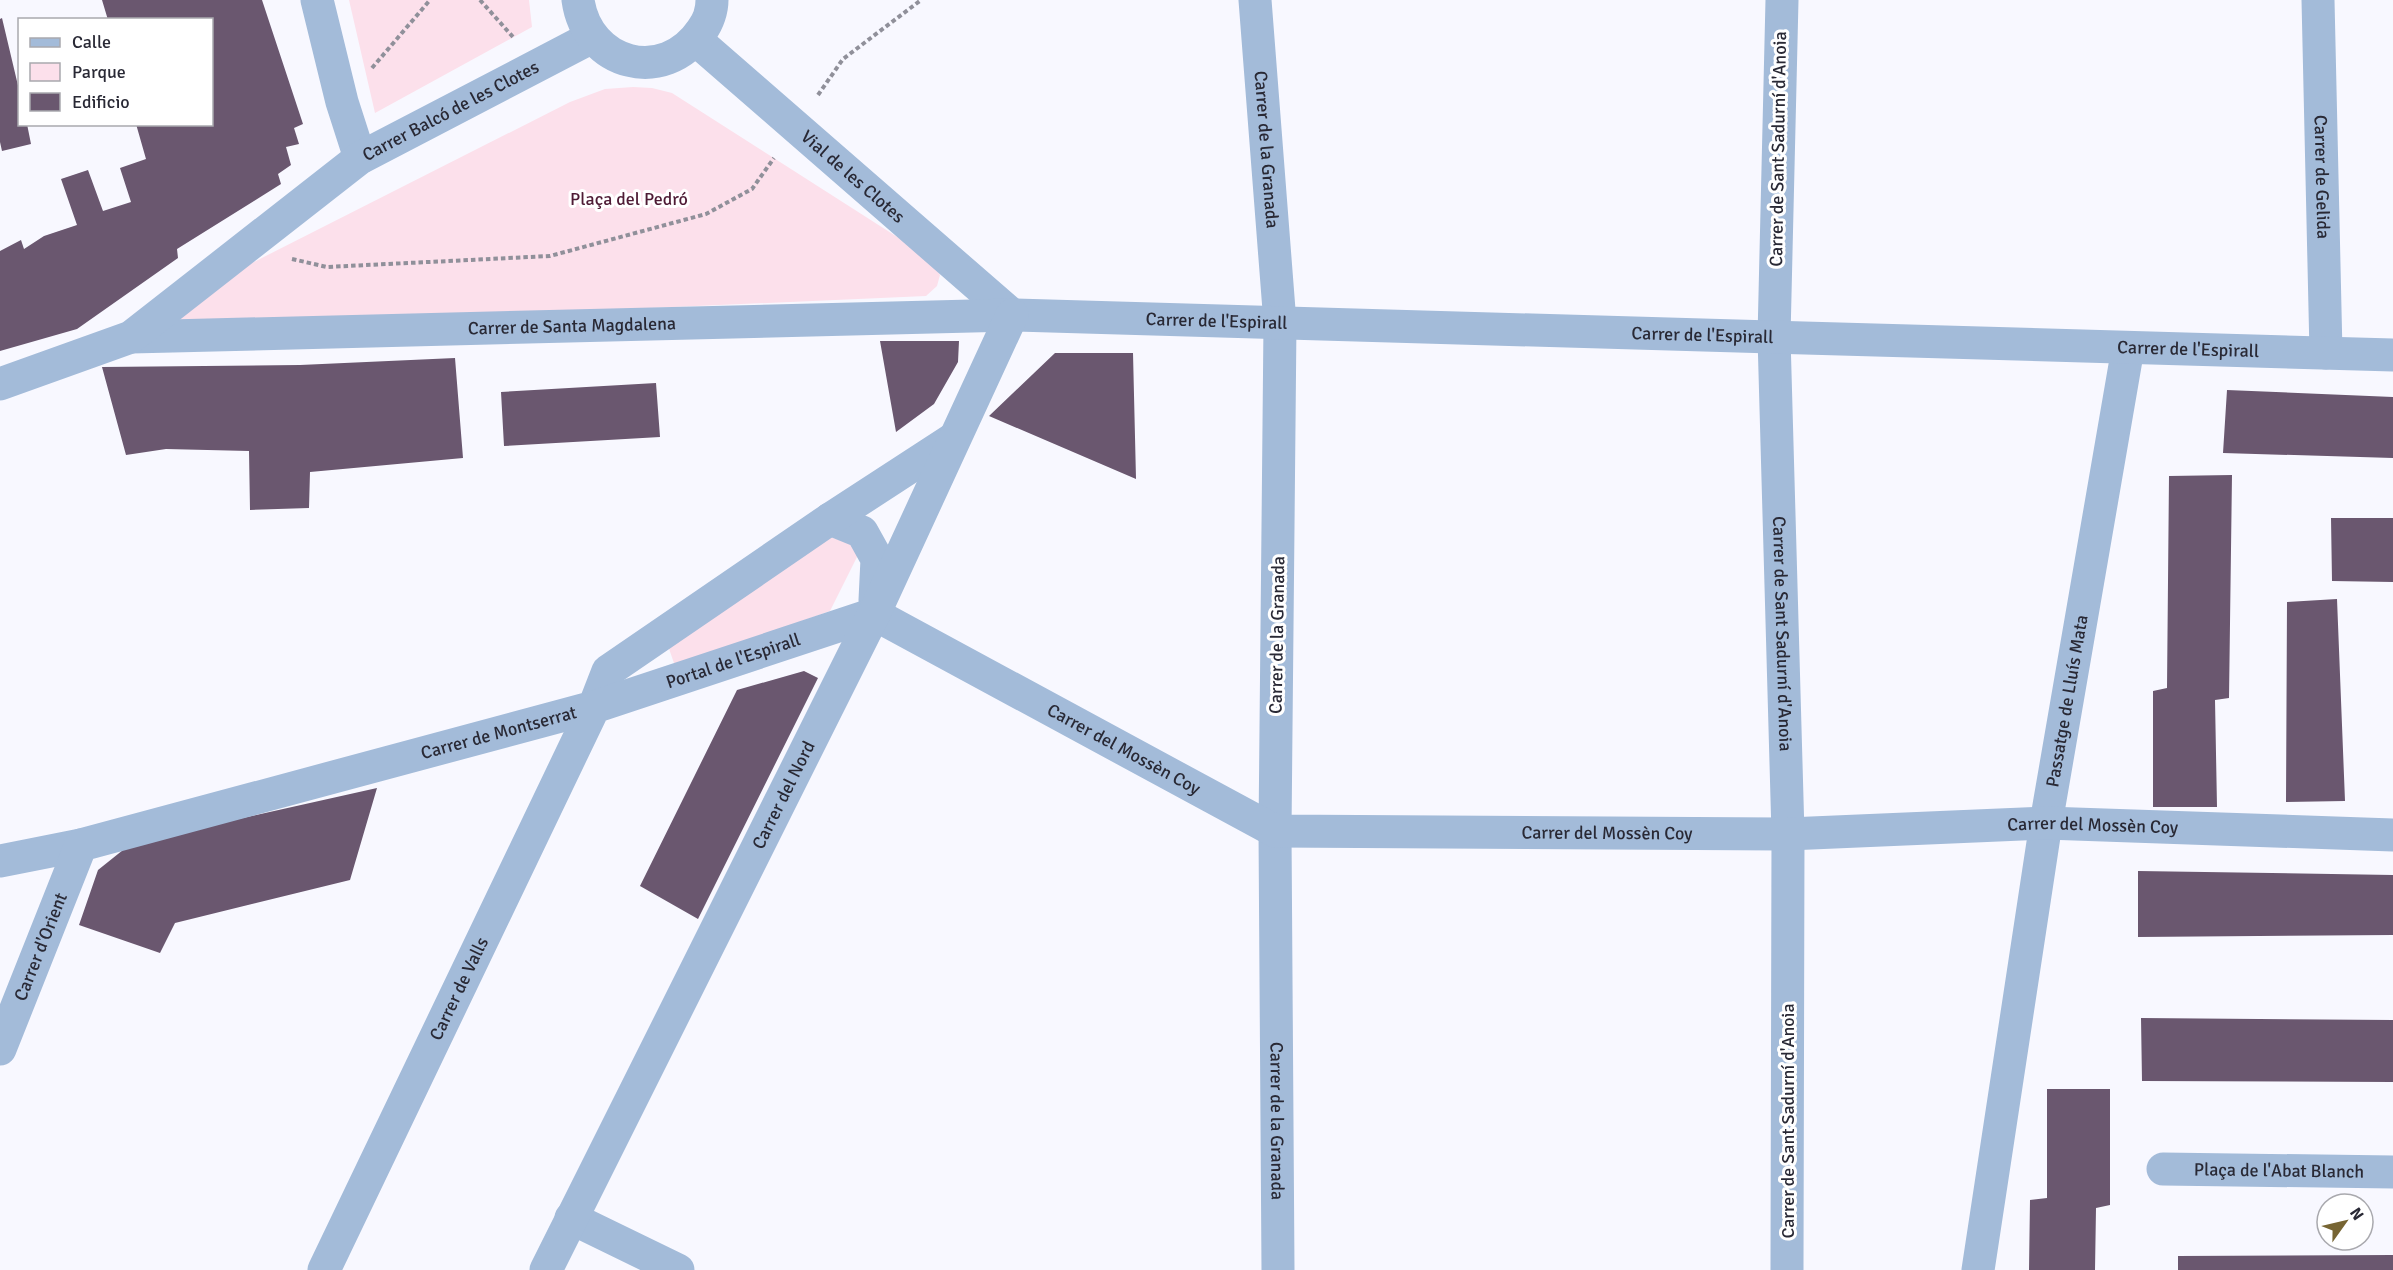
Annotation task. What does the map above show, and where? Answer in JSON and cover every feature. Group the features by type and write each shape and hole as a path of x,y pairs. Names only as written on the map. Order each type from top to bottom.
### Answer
{"street":[{"name":"Carrer Balcó de les Clotes","path":"317,0 342,102 360,158 592,37"},
{"path":"578,0 580,17 592,37 609,53 632,62 655,62 678,55 696,40 706,24 712,0"},
{"name":"Carrer de la Granada","path":"1255,0 1280,323 1275,831 1278,1270"},
{"name":"Carrer de Sant Sadurní d'Anoia","path":"1782,0 1773,337 1788,834 1787,1270"},
{"name":"Carrer de Gelida","path":"2318,0 2326,353"},
{"name":"Vial de les Clotes","path":"696,40 1012,315"},
{"name":"Carrer de Santa Magdalena","path":"0,384 130,337 360,158"},
{"name":"Carrer de l'Espirall","path":"1012,315 2393,355"},
{"name":"Carrer de Santa Magdalena","path":"130,337 1012,315"},
{"name":"Carrer del Nord","path":"546,1270 874,614 1012,315"},
{"name":"Passatge de Lluís Mata","path":"1978,1270 2046,823 2128,348"},
{"name":"Carrer de Montserrat","path":"0,861 81,845 594,707 608,671 830,519 953,439"},
{"path":"830,519 862,532 877,560 874,614"},
{"name":"Carrer del Mossèn Coy","path":"874,614 1275,831 1788,834 2046,823 2393,835"},
{"name":"Portal de l'Espirall","path":"594,707 874,614"},
{"name":"Carrer de Valls","path":"324,1270 594,707"},
{"name":"Carrer d'Orient","path":"0,1049 81,845"},
{"name":"Plaça de l'Abat Blanch","path":"2163,1169 2393,1172"},
{"path":"571,1218 678,1270"}],"path":[{"path":"342,102 430,0"},
{"path":"480,0 513,37 531,69"},
{"path":"244,248 327,267 550,256 706,214 752,189 843,59 921,0"}],"green space":[{"path":"349,0 529,0 532,27 375,113"},
{"name":"Plaça del Pedró","path":"652,88 672,93 927,256 940,275 937,286 926,296 150,330 244,267 570,102 605,89"},
{"path":"830,537 862,547 830,611 675,666 666,640"}],"building":[{"path":"102,0 262,0 303,124 294,128 299,144 286,147 291,165 278,174 281,184 177,249 178,258 77,329 0,351 0,251 21,240 24,249 44,236 77,225 61,179 88,170 103,211 131,202 120,168 146,159 137,126 213,126 213,18 107,18"},
{"path":"2,18 18,86 18,126 27,126 31,144 2,151 0,142 0,19"},
{"path":"880,341 959,341 958,362 934,404 896,432"},
{"path":"1055,353 1133,353 1136,479 989,416"},
{"path":"455,358 463,458 310,472 309,508 250,510 249,451 166,449 126,455 102,367 300,365"},
{"path":"656,383 660,437 504,446 501,392"},
{"path":"2227,390 2393,397 2393,458 2223,453"},
{"path":"2232,475 2229,698 2215,700 2217,807 2153,807 2153,691 2167,688 2169,476"},
{"path":"2331,518 2393,518 2393,582 2332,581"},
{"path":"2337,599 2345,801 2286,802 2287,602"},
{"path":"804,671 818,678 698,919 640,886 737,690"},
{"path":"377,788 350,880 175,923 160,953 79,925 98,870 123,850 153,838"},
{"path":"2138,871 2393,875 2393,935 2138,937"},
{"path":"2141,1018 2393,1020 2393,1082 2142,1081"},
{"path":"2047,1089 2110,1089 2110,1205 2096,1208 2095,1270 2029,1270 2030,1200 2047,1198"},
{"path":"2393,1255 2393,1270 2178,1270 2178,1256"}]}
